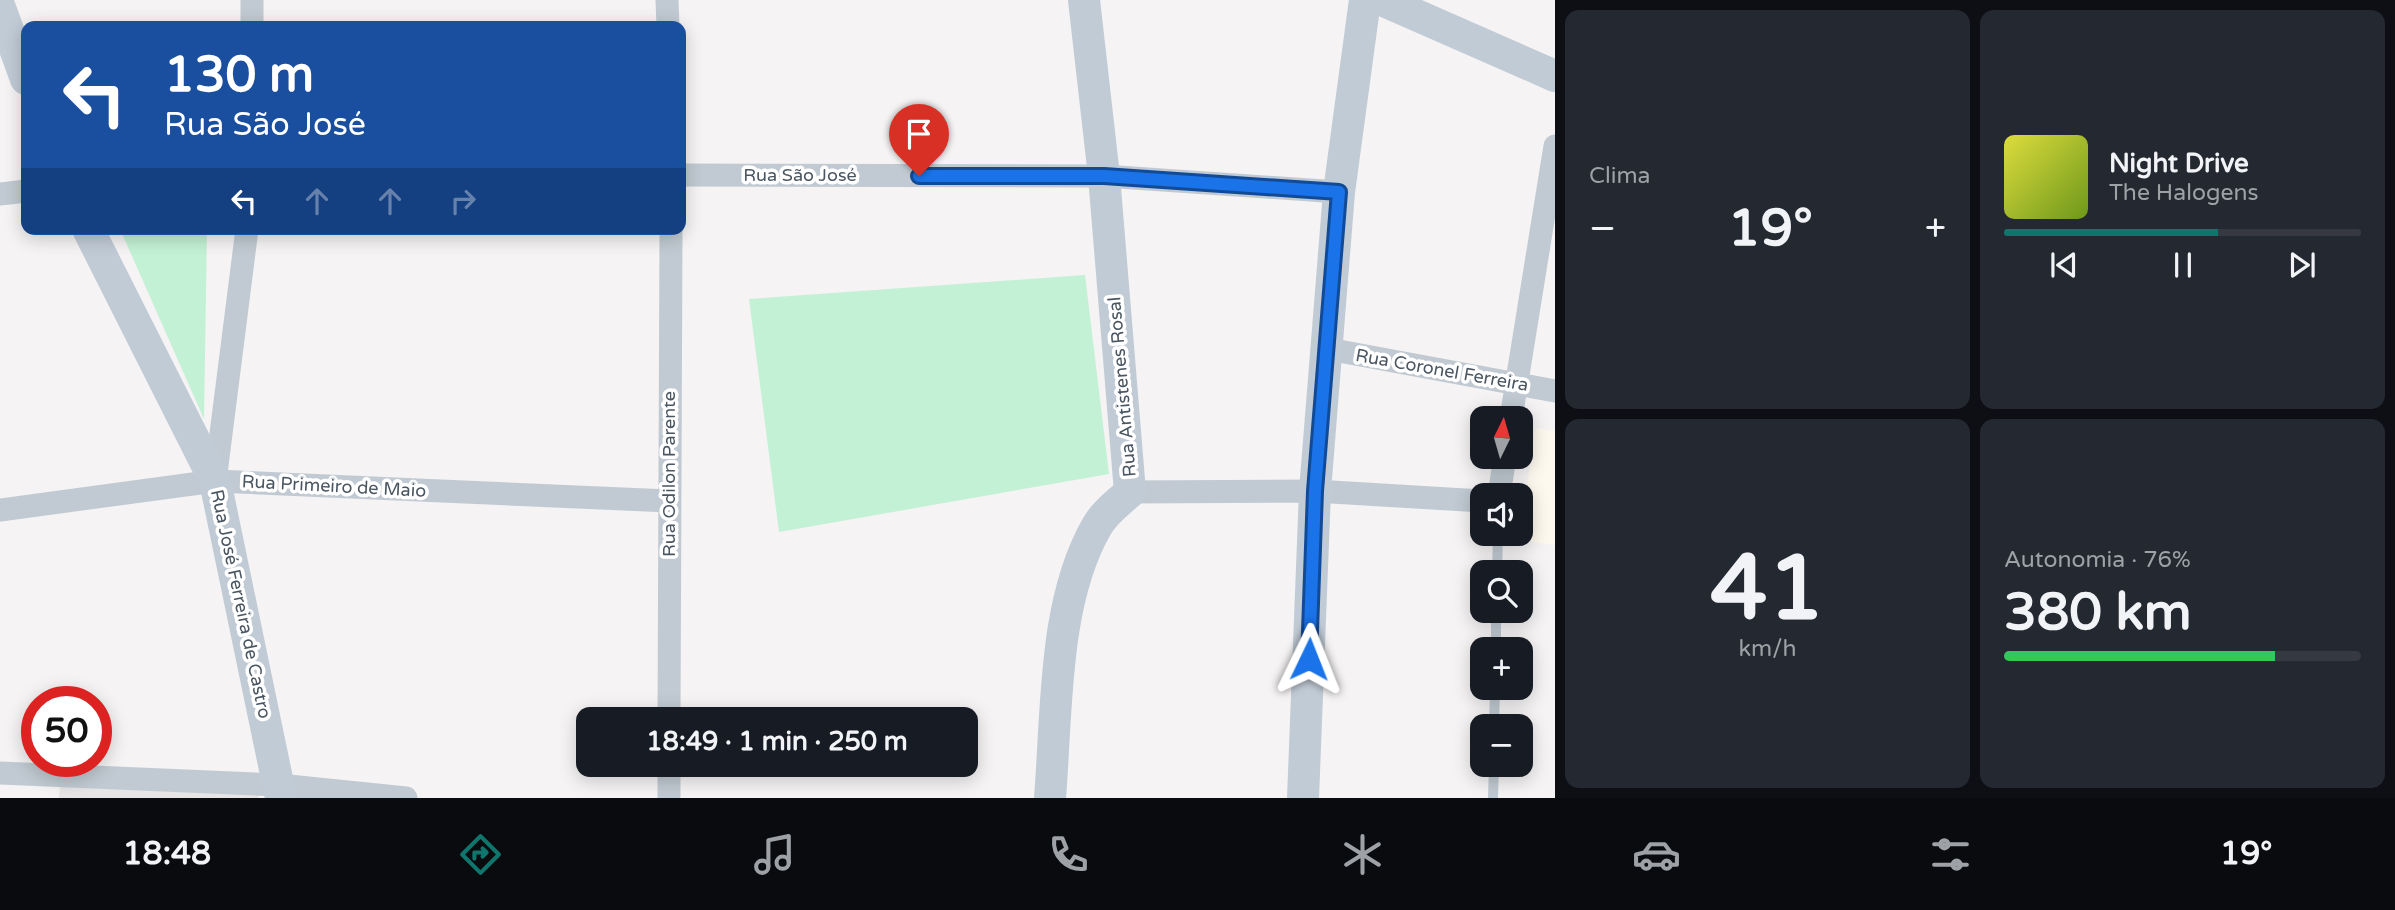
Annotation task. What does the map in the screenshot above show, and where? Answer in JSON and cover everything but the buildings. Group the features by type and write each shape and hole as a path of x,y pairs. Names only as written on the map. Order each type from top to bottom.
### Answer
{"main road":[{"name":"Rua Antistenes Rosal","path":"1050,798 1064,627 1076,577 1098,524 1130,492 1104,176 1084,0"},
{"path":"1303,798 1315,491 1339,192 1365,0"},
{"path":"1382,0 1555,76"},
{"path":"0,8 21,65"},
{"name":"Rua José Ferreira de Castro","path":"91,235 215,481 280,792"}],"street":[{"path":"252,0 252,21"},
{"path":"667,0 668,21"},
{"path":"1513,406 1555,146"},
{"name":"Rua São José","path":"686,176 1104,176 1339,192"},
{"path":"0,194 21,192"},
{"path":"215,481 246,235"},
{"name":"Rua Odilon Parente","path":"669,707 671,235"},
{"name":"Rua Coronel Ferreira","path":"1328,349 1555,391"},
{"name":"Rua Primeiro de Maio","path":"0,510 215,481 669,501"},
{"path":"1130,492 1315,491 1470,500"},
{"path":"0,773 406,798"},
{"path":"669,777 669,798"}],"lane":[{"path":"1493,798 1494,777"}],"shaded area":[{"path":"1535,428 1555,431 1555,545 1533,542 1533,483 1528,483 1530,469 1533,469"},
{"path":"60,786 258,793 259,798 59,798"}],"green space":[{"path":"123,235 207,235 204,419"},
{"path":"1085,275 1109,474 779,532 749,299"}],"route":[{"path":"919,176 1104,176 1339,192 1315,491 1309,659"}]}
